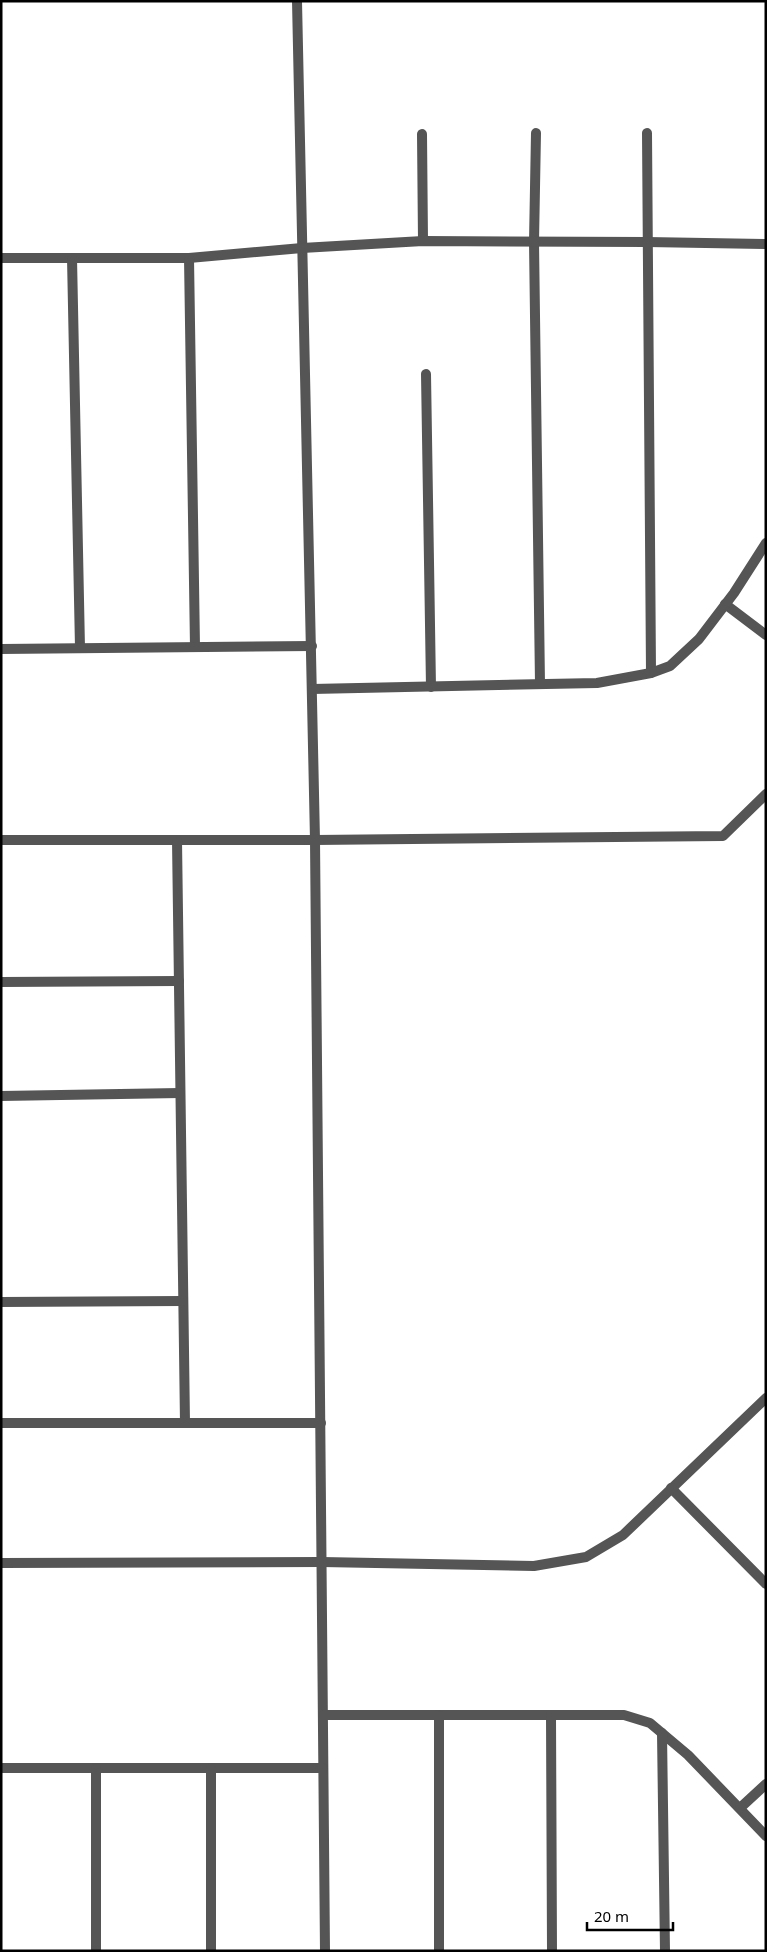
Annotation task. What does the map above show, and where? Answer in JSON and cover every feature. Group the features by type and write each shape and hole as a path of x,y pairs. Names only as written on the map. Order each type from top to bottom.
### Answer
{"street":[{"path":"297,1 312,646 325,1951"},
{"path":"536,133 534,242 540,684"},
{"path":"422,134 423,241"},
{"path":"647,134 651,673"},
{"path":"1,258 189,258 302,248 423,241 766,244"},
{"path":"72,258 80,648"},
{"path":"189,258 195,647"},
{"path":"426,374 430,687"},
{"path":"312,689 597,683 651,673 670,666 699,639 726,604 766,543"},
{"path":"726,604 766,635"},
{"path":"1,649 312,646"},
{"path":"1,840 314,840 723,836 766,794"},
{"path":"177,840 185,1423"},
{"path":"1,982 179,981"},
{"path":"1,1096 180,1093"},
{"path":"1,1302 183,1300"},
{"path":"1,1563 322,1562 534,1566 586,1557 623,1535 766,1398"},
{"path":"1,1423 320,1423"},
{"path":"672,1488 766,1584"},
{"path":"324,1715 624,1715 650,1723 688,1755 766,1836"},
{"path":"438,1951 439,1715"},
{"path":"551,1715 552,1951"},
{"path":"662,1733 665,1951"},
{"path":"1,1768 324,1768"},
{"path":"96,1768 96,1951"},
{"path":"211,1768 211,1951"},
{"path":"740,1808 766,1784"}]}
